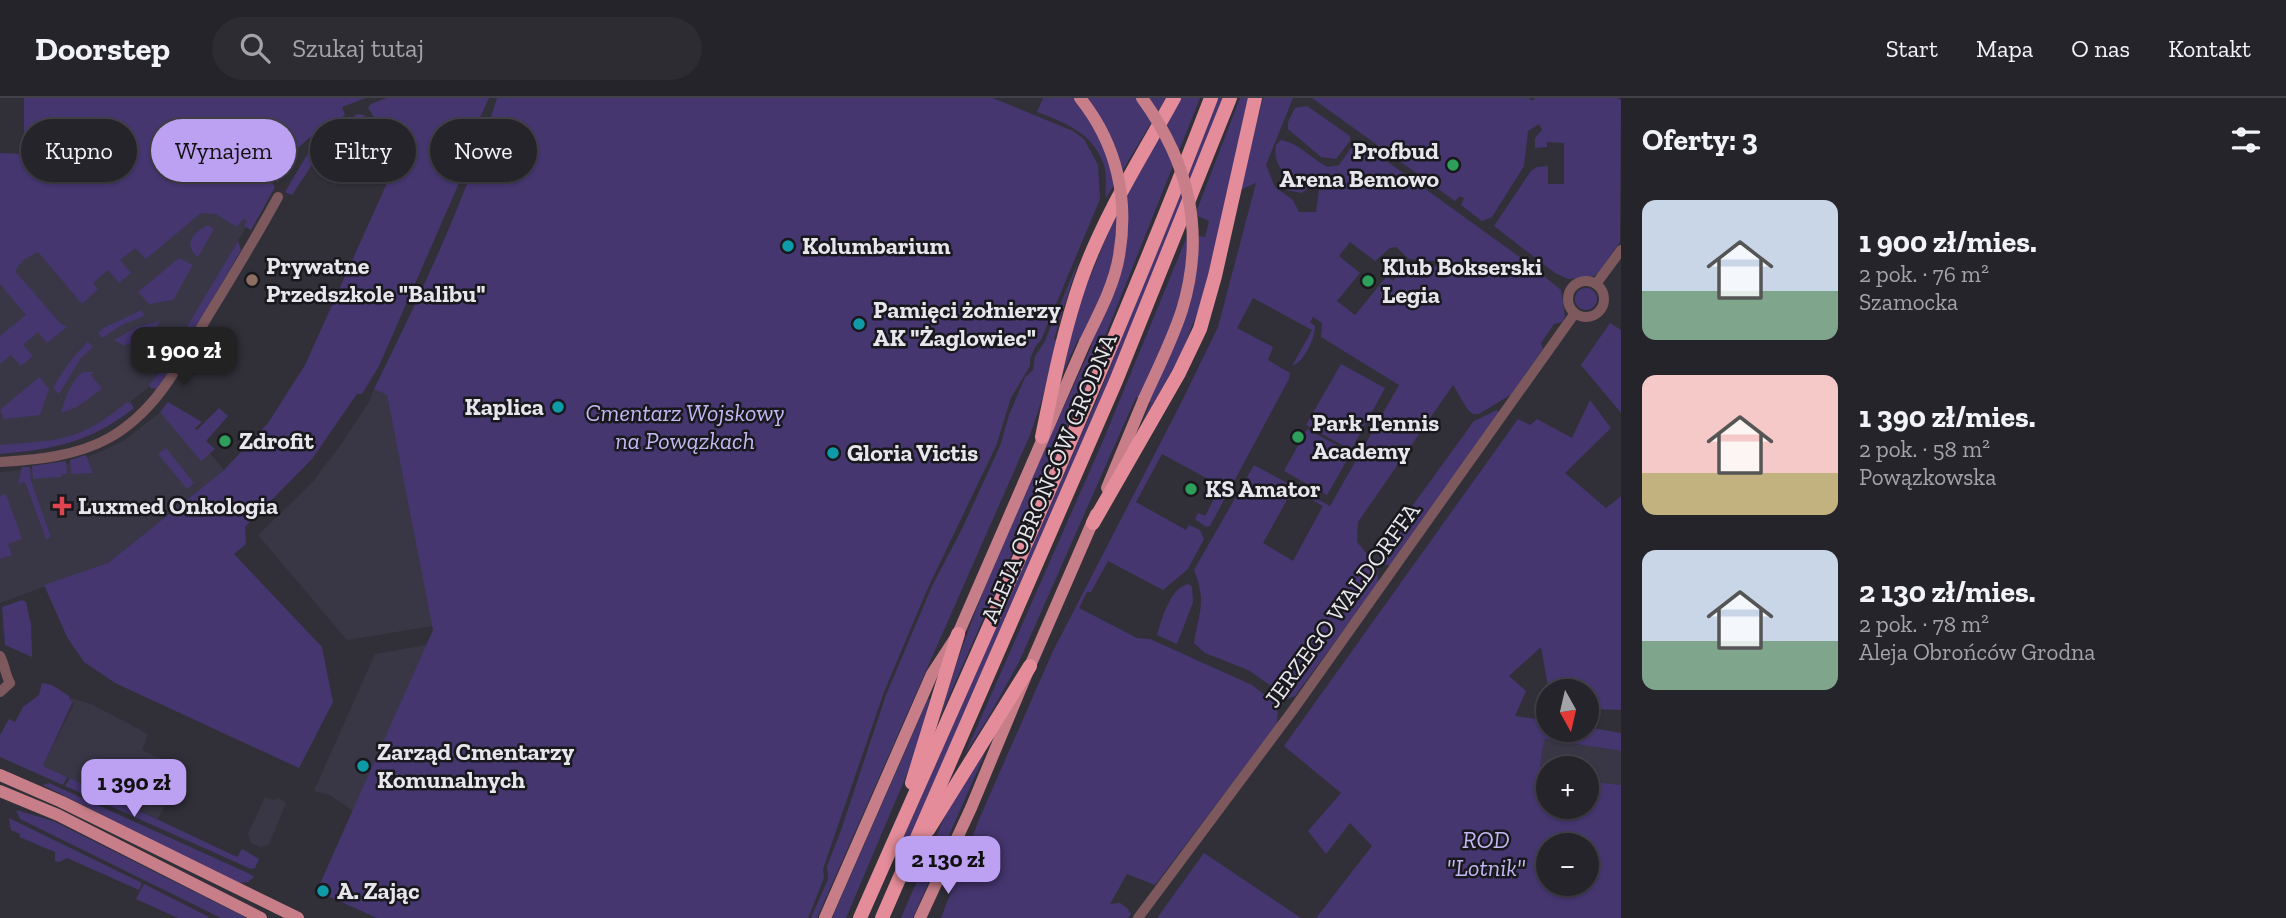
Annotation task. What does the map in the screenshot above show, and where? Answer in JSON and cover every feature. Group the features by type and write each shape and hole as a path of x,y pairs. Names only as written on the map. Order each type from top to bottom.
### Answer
{"highway":[{"path":"1042,437 1062,339 1082,278 1106,220 1174,98"},
{"name":"ALEJA OBROŃCÓW GRODNA","path":"895,838 1084,413 1149,257 1210,98"},
{"name":"ALEJA OBROŃCÓW GRODNA","path":"902,873 1111,394 1230,98"},
{"path":"1093,523 1179,373 1199,329 1215,276 1255,98"},
{"path":"860,918 895,838 958,634"},
{"path":"883,918 902,873 1030,666"}],"main road":[{"name":"ALEJA OBROŃCÓW GRODNA","path":"825,918 932,674 958,634 1106,296 1119,257 1122,186 1110,148 1095,116 1080,98"},
{"path":"920,918 977,795 1181,312 1192,263 1191,203 1178,160 1161,124 1142,98"},
{"path":"0,775 62,802 298,918"},
{"path":"0,791 58,816 261,918"}],"street":[{"path":"0,462 61,454 89,447 108,439 144,412 174,375 278,197"},
{"path":"1596,284 1621,250"},
{"path":"1579,282 1596,284 1604,298 1601,309 1592,316 1575,313 1568,300 1571,290 1579,282"},
{"name":"JERZEGO WALDORFFA","path":"1138,918 1293,710 1575,313"},
{"path":"0,656 3,660 1,670 10,683 0,692"}],"shaded area":[{"path":"151,182 248,182 251,230 246,227 152,389 150,386 130,402 132,405 85,436 0,450 0,227"},
{"path":"374,389 387,395 433,626 347,640 258,535 312,483 342,443 369,402"},
{"name":"Luxmed Onkologia","path":"161,412 205,447 224,470 108,563 0,603 0,472 53,467 82,460 123,441"},
{"path":"427,645 353,811 330,795 314,791 375,654"},
{"path":"70,698 91,704 148,734 142,750 174,765 166,783 134,768 125,787 165,805 158,819 43,766 73,706"},
{"path":"1543,742 1562,742 1621,751 1621,785 1599,782 1599,756 1541,756"},
{"path":"265,797 273,800 279,798 286,803 269,844 261,847 251,843 248,834"}],"green space":[{"path":"24,98 366,98 342,107 345,115 339,119 310,119 310,138 296,152 296,119 151,119 151,182 271,182 275,187 251,230 244,226 247,221 243,219 237,227 216,214 201,213 146,259 135,248 120,260 131,273 119,283 108,270 93,283 98,289 82,304 38,252 23,260 15,271 60,323 67,327 47,343 38,332 23,345 33,356 21,366 11,355 0,364 0,336 26,315 0,284 0,153 21,154 21,182 137,182 137,119 24,119"},
{"path":"387,98 489,98 479,119 430,119 430,182 460,182 379,366 362,394 357,394 312,459 245,527 246,544 234,554 322,647 333,702 299,768 115,683 84,662 67,637 44,585 108,563 224,470 268,423 305,365 387,182 416,182 416,119 375,119 368,108 371,104"},
{"name":"Cmentarz Wojskowy na Powązkach","path":"497,98 993,98 1073,131 1084,139 1098,165 1100,199 1041,340 1035,347 1030,366 1011,398 996,446 927,590 884,692 823,869 824,878 808,918 377,918 328,896 331,891 319,886 433,630 387,395 374,389 425,282 468,182 537,182 537,119 490,119"},
{"path":"1043,98 1166,98 1106,198 1105,169 1099,154 1086,137 1058,120 1037,112"},
{"path":"1179,98 1200,98 1084,389 940,717 990,575 1092,345 1078,339 1055,391 1088,277 1090,278 1110,227"},
{"path":"1217,98 1223,98 1145,298 906,846 900,845 1098,397"},
{"path":"1240,98 1251,98 1206,289 1181,355 1142,423 1151,402 1136,397 1019,662 965,754 1103,441 1188,234 1205,237 1209,221 1195,215"},
{"path":"1263,98 1293,98 1266,165 1275,187 1293,200 1299,212 1316,212 1320,182 1309,183 1302,193 1286,190 1284,173 1276,157 1276,145 1281,140 1288,142 1328,167 1339,165 1353,145 1363,144 1528,263 1525,268 1409,259 1396,247 1390,248 1375,261 1350,242 1339,256 1360,273 1337,301 1355,315 1387,276 1393,281 1408,264 1545,277 1561,290 1565,316 1562,322 1554,324 1541,343 1543,349 1512,394 1479,414 1473,414 1453,385 1358,522 1357,542 1377,566 1378,583 1295,696 1289,698 1248,670 1205,653 1194,643 1201,599 1194,570 1254,465 1330,506 1399,385 1321,337 1322,323 1313,317 1310,322 1315,326 1315,331 1311,343 1301,360 1292,366 1312,330 1253,298 1237,328 1273,347 1268,360 1290,373 1289,379 1210,526 1206,527 1195,519 1198,513 1205,516 1221,486 1162,454 1136,502 1186,530 1189,525 1200,530 1204,539 1188,569 1163,590 1108,561 1079,608 1137,638 1150,639 1252,685 1278,705 1277,724 1155,885 1127,874 1110,904 1120,903 1127,908 1131,914 1128,918 941,918 980,817 1053,651 1218,327 1256,183 1240,190","holes":["1293,489 1323,506 1293,561 1263,543"]},
{"path":"1312,98 1529,98 1532,101 1535,98 1618,98 1621,100 1620,242 1598,273 1592,277 1568,279 1555,273 1494,226 1531,171 1537,167 1548,166 1548,184 1564,184 1564,143 1547,142 1547,147 1535,148 1535,138 1542,130 1539,124 1528,131 1524,166 1492,217 1482,221 1461,205 1464,198 1460,196 1455,201"},
{"path":"1307,106 1350,136 1350,141 1336,159 1321,157 1288,129 1288,122 1295,108"},
{"path":"357,114 364,115 367,119 351,119"},
{"path":"310,153 310,168 292,195 285,192 291,182 296,182 296,174"},
{"path":"208,225 214,229 198,257 190,243 198,231"},
{"path":"238,241 241,250 179,358 156,391 154,387 152,389 149,385 160,372"},
{"path":"179,258 193,265 173,300 149,304 138,292"},
{"path":"1079,259 1054,339 1057,340 1030,435 817,918 811,918 828,879 827,866 886,695 932,586 1000,446 1025,377 1033,370 1035,356 1044,343"},
{"path":"1586,288 1596,295 1597,299 1590,309 1586,310 1576,303 1575,299 1582,289"},
{"path":"142,310 144,316 122,325 102,338 98,333 101,329"},
{"path":"160,321 143,351 114,340 137,327"},
{"path":"1610,323 1621,330 1621,413 1581,365"},
{"path":"88,342 93,347 81,358 59,394 53,388 69,363"},
{"path":"1341,364 1385,388 1351,450 1306,425"},
{"path":"83,372 94,372 91,375 102,389 77,407 61,413 71,385"},
{"path":"39,377 49,389 40,415 4,419 0,410"},
{"name":"ROD \"Lotnik\"","path":"1590,400 1611,428 1565,473 1606,508 1621,496 1621,710 1600,709 1600,679 1547,679 1541,647 1509,676 1526,691 1515,716 1536,719 1536,742 1544,742 1541,756 1536,756 1536,819 1599,819 1599,782 1621,785 1621,918 1316,918 1372,846 1350,823 1326,854 1308,831 1341,793 1284,746 1518,419 1530,425 1537,419 1572,438"},
{"path":"130,402 134,408 86,437 37,450 0,454 0,445 53,440 81,432"},
{"path":"168,402 202,422 195,428 197,430 219,408 228,416 206,441 215,449 201,461 160,412"},
{"path":"1497,410 1499,412 1391,565 1385,565 1380,559 1381,549 1474,421"},
{"path":"1307,429 1351,453 1327,495 1284,471"},
{"path":"166,448 194,483 187,489 158,454"},
{"path":"86,455 93,473 71,474 70,460"},
{"path":"66,461 67,474 62,474 62,477 33,479 32,466"},
{"path":"22,467 30,467 31,481 51,537 46,539 25,482 18,484"},
{"path":"6,494 22,539 8,544 12,555 0,559 0,496"},
{"path":"1189,584 1192,587 1193,602 1177,644 1157,635 1172,597"},
{"path":"22,600 26,602 31,625 32,657 5,645 2,607"},
{"path":"42,683 52,685 73,701 43,766 67,777 63,785 0,757 0,735 9,719 15,722 23,707 39,695"},
{"path":"928,699 915,755 846,918 832,918"},
{"path":"1600,729 1621,733 1621,751 1563,742 1600,742"},
{"path":"986,751 913,918 901,918 944,818 957,793"},
{"path":"70,778 237,857 242,849 259,859 255,868 251,869 65,786"},
{"path":"49,783 254,877 248,882 238,883 43,785"},
{"path":"16,810 53,821 247,918 221,918 20,819"},
{"path":"9,818 142,883 139,890 67,858 55,861 55,852 19,837 20,834 11,830"},
{"path":"1204,853 1301,918 1157,918"},
{"path":"144,884 209,917 178,918 136,899"}],"place":[{"name":"Profbud Arena Bemowo","path":"1453,165"},
{"name":"Kolumbarium","path":"788,246"},
{"name":"Prywatne Przedszkole \"Balibu\"","path":"252,280"},
{"name":"Klub Bokserski Legia","path":"1368,281"},
{"name":"Pamięci żołnierzy AK \"Żaglowiec\"","path":"859,324"},
{"name":"Kaplica","path":"558,407"},
{"name":"Park Tennis Academy","path":"1298,437"},
{"name":"Zdrofit","path":"225,441"},
{"name":"Gloria Victis","path":"833,453"},
{"name":"KS Amator","path":"1191,489"},
{"name":"Luxmed Onkologia","path":"62,506"},
{"name":"Zarząd Cmentarzy Komunalnych","path":"363,766"},
{"name":"A. Zając","path":"323,891"}]}
